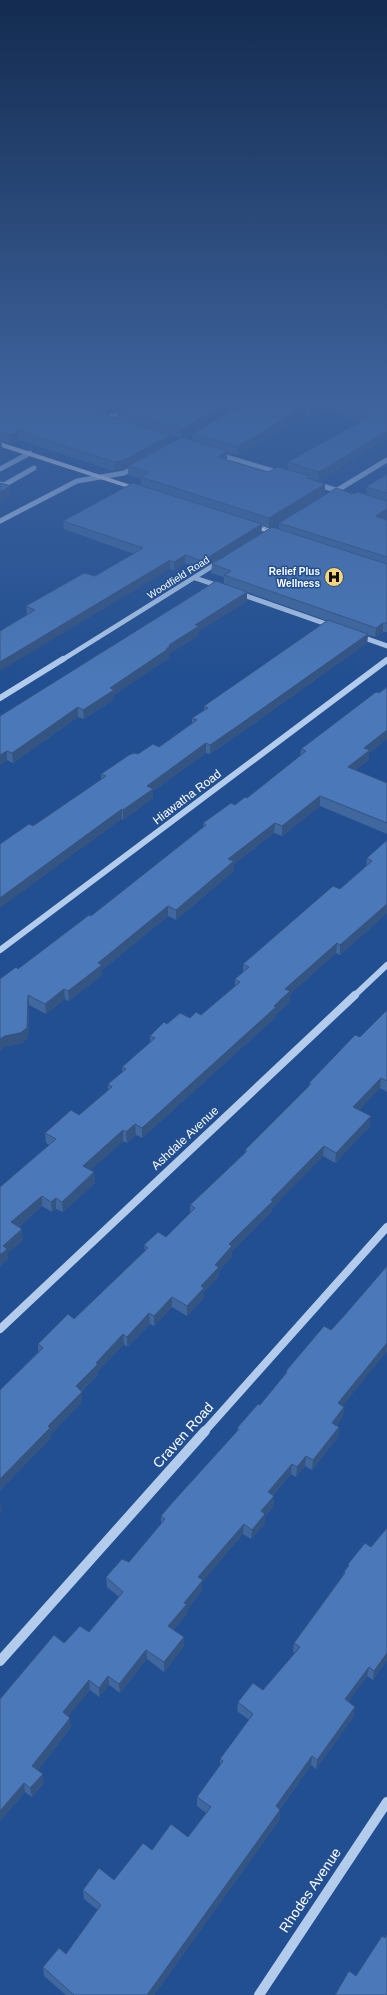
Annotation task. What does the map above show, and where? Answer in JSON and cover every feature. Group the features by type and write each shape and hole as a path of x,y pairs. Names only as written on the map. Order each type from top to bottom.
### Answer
{"main road":[{"path":"240,522 273,530 291,538"}],"street":[{"path":"0,521 56,492"},
{"path":"325,498 334,492"},
{"path":"262,536 273,530"},
{"name":"Woodfield Road","path":"0,698 228,557"},
{"path":"195,578 342,630"},
{"path":"349,632 387,646"},
{"name":"Hiawatha Road","path":"0,950 387,660"},
{"name":"Ashdale Avenue","path":"0,1329 387,964"},
{"name":"Craven Road","path":"0,1661 387,1228"},
{"name":"Rhodes Avenue","path":"259,1995 387,1802"}],"building":[{"path":"116,492 162,492 262,524 202,561 185,555 174,562 170,560 0,662 0,631 35,610 26,606 84,573 95,576 143,548 63,521"},
{"path":"188,492 312,492 269,518"},
{"path":"329,492 348,492 354,494 357,492 387,501 387,509 376,516 387,520 387,557 279,523"},
{"path":"272,527 387,564 387,623 383,623 376,628 224,575 231,571 212,564"},
{"path":"216,581 247,592 195,625 199,626 169,645 170,646 166,649 168,649 110,688 114,690 83,710 78,707 12,753 7,751 0,755 0,716"},
{"path":"328,620 368,634 210,745 206,743 147,786 153,789 123,810 122,809 0,898 0,844 29,824 33,826 106,776 101,774 129,755 134,753 138,754 153,744 159,747 197,720 192,718 208,708 204,706"},
{"path":"387,687 387,730 364,748 370,750 348,767 387,783 387,823 320,796 282,826 275,823 228,859 234,861 176,910 168,906 98,963 102,965 68,991 64,989 45,1004 28,995 27,1028 20,1033 5,1036 0,1039 0,979 16,967 18,969 89,915 91,916 206,825 203,823 231,803 235,805 245,797 247,798 306,751 301,749 376,692 379,693"},
{"path":"387,840 387,904 340,945 337,943 285,989 290,991 274,1006 276,1007 142,1128 135,1124 126,1132 123,1130 83,1166 94,1172 62,1202 56,1198 51,1202 42,1196 11,1222 22,1229 3,1246 7,1249 0,1255 0,1187 56,1139 45,1133 71,1110 79,1115 112,1087 108,1084 126,1069 122,1067 155,1038 150,1036 164,1022 167,1024 180,1013 190,1018 196,1012 201,1015 240,982 235,979 249,967 243,964 333,886 340,889 372,861 367,858"},
{"path":"387,1010 387,1081 381,1078 353,1107 371,1116 336,1153 324,1146 271,1200 273,1201 229,1244 232,1246 215,1265 219,1267 201,1286 204,1288 187,1306 172,1297 154,1316 149,1313 127,1337 123,1334 96,1363 98,1364 76,1386 82,1392 48,1426 50,1428 0,1479 0,1390 43,1348 38,1344 68,1314 74,1319 148,1248 144,1245 158,1232 166,1237 195,1208 190,1205 247,1151 245,1150 311,1084 309,1083 355,1035 360,1037"},
{"path":"387,1266 387,1343 338,1403 344,1407 332,1423 339,1427 313,1460 306,1456 297,1467 292,1464 268,1492 274,1496 261,1511 265,1514 252,1530 244,1524 198,1577 203,1580 184,1603 187,1604 168,1626 184,1637 164,1662 146,1650 119,1684 108,1676 99,1688 89,1680 63,1712 70,1718 32,1766 43,1774 30,1788 24,1783 0,1811 0,1699 54,1635 64,1643 80,1626 89,1632 123,1592 106,1577 122,1559 129,1562 165,1519 161,1516 239,1429 237,1428 258,1404 260,1405 324,1326 331,1330"},
{"path":"387,1528 387,1653 374,1671 369,1667 345,1699 355,1707 317,1760 312,1756 276,1806 280,1810 147,1995 74,1995 43,1967 59,1948 66,1954 101,1905 83,1890 99,1868 114,1880 143,1843 152,1850 171,1824 188,1837 211,1807 197,1797 223,1761 220,1759 253,1714 238,1702 253,1683 263,1690 300,1647 294,1643 345,1573 344,1572 349,1565 348,1564 365,1543 371,1547"},
{"path":"387,1935 387,1995 335,1995 349,1971 356,1976 382,1936 385,1938"}],"tram line":[{"path":"250,523 279,532"}],"place":[{"name":"Relief Plus Wellness","path":"334,577"}]}
